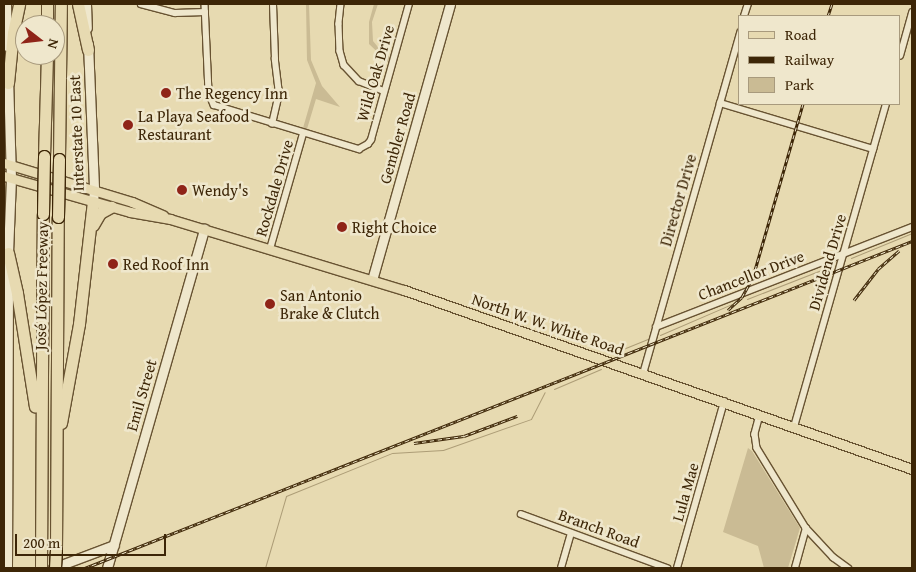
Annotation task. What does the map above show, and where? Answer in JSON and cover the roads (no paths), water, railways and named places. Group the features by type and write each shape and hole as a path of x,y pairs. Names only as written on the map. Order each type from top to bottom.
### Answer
{"highway":[{"path":"8,83 13,32 19,4"},
{"name":"José López Freeway","path":"54,568 56,550 55,452 61,4"},
{"path":"78,4 88,50"},
{"name":"José López Freeway","path":"41,568 43,214 47,65"},
{"path":"55,452 79,324 93,202"},
{"path":"91,229 100,212 112,207"},
{"path":"8,253 33,390 41,449"}],"main road":[{"path":"6,4 8,83 7,568"},
{"name":"Interstate 10 East","path":"86,4 93,202"},
{"name":"Gembler Road","path":"372,280 450,4"},
{"name":"North W. W. White Road","path":"7,164 94,190 150,209 170,219"},
{"name":"North W. W. White Road","path":"8,177 112,207 170,219 372,280 912,469"},
{"name":"Emil Street","path":"108,567 204,229"},
{"path":"54,568 114,545"},
{"path":"96,552 105,556 108,567"}],"street":[{"path":"141,4 175,13 206,12"},
{"path":"205,4 210,93 214,105 303,134"},
{"path":"272,124 279,94 274,58 273,4"},
{"path":"341,4 339,24 340,51 344,64 359,82 384,91"},
{"name":"Wild Oak Drive","path":"303,134 359,149 365,147 371,140 409,4"},
{"path":"901,52 912,13"},
{"name":"Director Drive","path":"643,374 738,40"},
{"path":"720,103 873,149"},
{"name":"Dividend Drive","path":"794,428 886,105"},
{"name":"Rockdale Drive","path":"270,249 303,134"},
{"name":"Chancellor Drive","path":"656,327 912,227"},
{"name":"Lula Mae","path":"677,568 724,402"},
{"path":"760,415 755,434 757,448 806,528 833,557 848,568"},
{"name":"Branch Road","path":"521,514 667,568"},
{"path":"795,568 806,528"},
{"path":"561,568 572,533"}],"waterway":[{"path":"851,258 912,233"},
{"path":"747,299 829,267"},
{"path":"660,335 732,304"},
{"path":"618,351 648,339"},
{"path":"554,389 601,369"},
{"path":"265,568 286,496 392,453 443,450 531,419 545,392"}],"railway":[{"path":"828,15 832,4"},
{"path":"728,310 742,297 753,277 803,105"},
{"path":"85,568 912,241"},
{"path":"854,300 878,269 899,251"},
{"path":"414,443 464,436 517,416"}],"place":[{"name":"The Regency Inn","path":"166,93"},
{"name":"La Playa Seafood Restaurant","path":"128,125"},
{"name":"Wendy's","path":"182,190"},
{"name":"Right Choice","path":"342,227"},
{"name":"Red Roof Inn","path":"113,264"},
{"name":"San Antonio Brake & Clutch","path":"270,304"}]}
